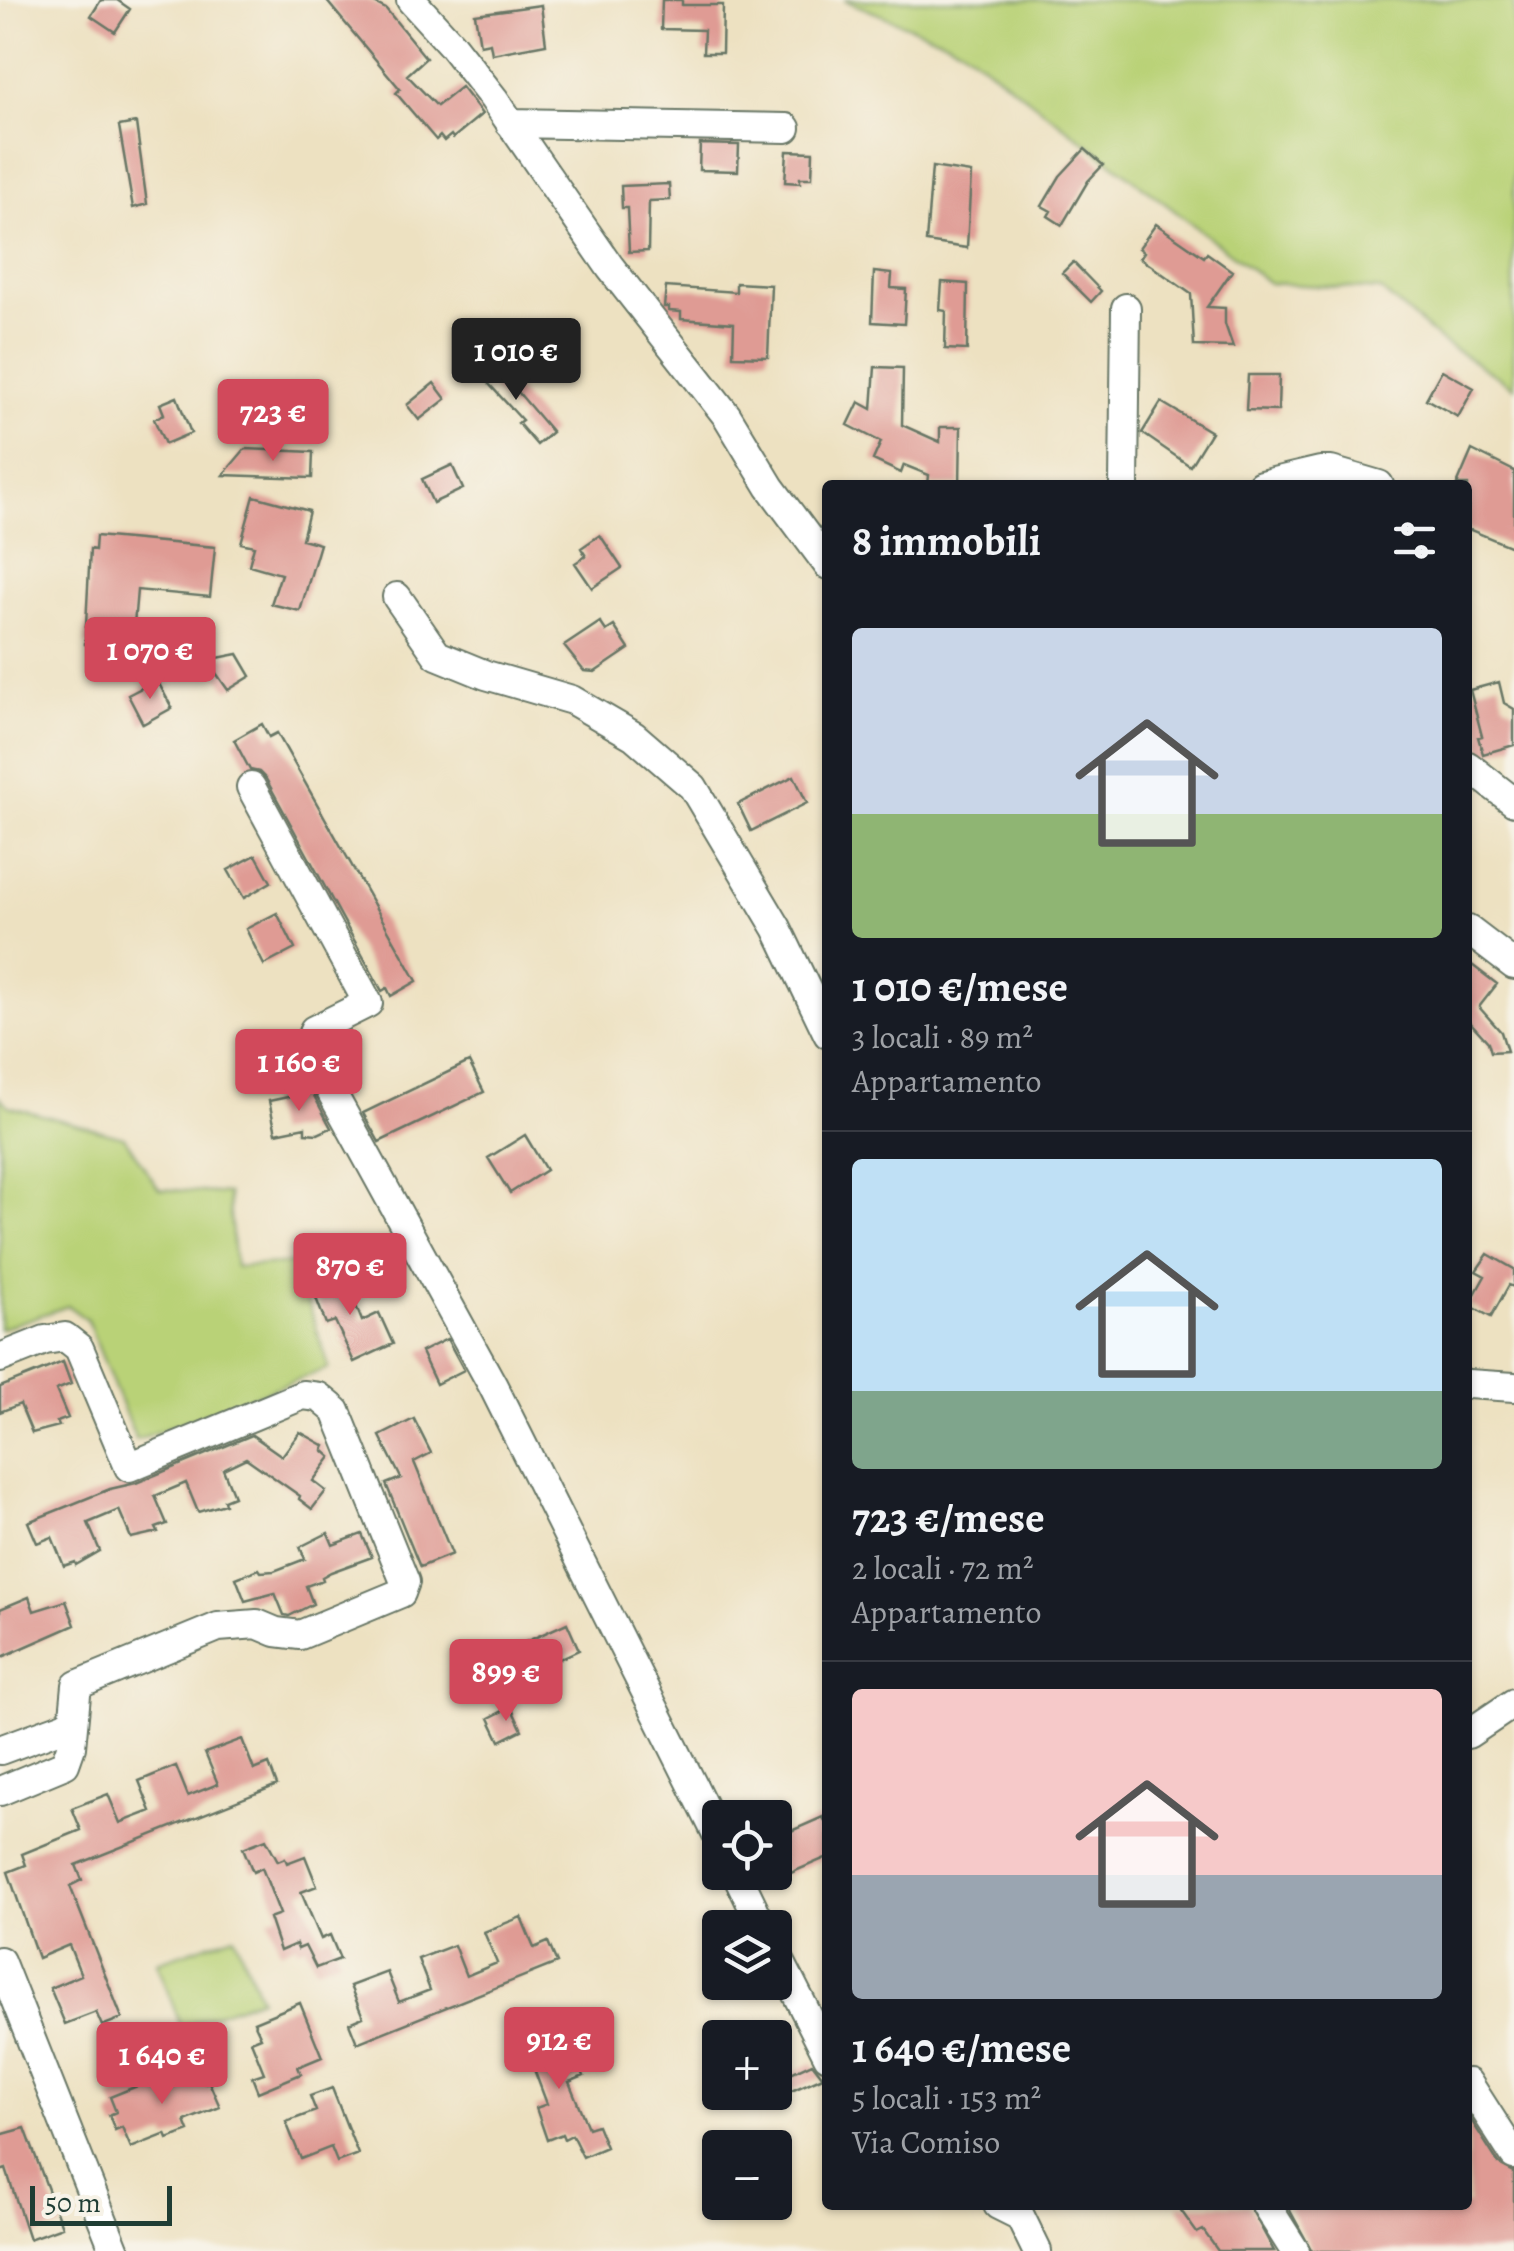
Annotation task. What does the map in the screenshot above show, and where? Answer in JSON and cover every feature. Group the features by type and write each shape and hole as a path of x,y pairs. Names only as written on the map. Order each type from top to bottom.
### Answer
{"street":[{"path":"411,0 451,44 610,267 727,416 770,487 822,557"},
{"path":"510,123 786,128"},
{"path":"1124,480 1126,308"},
{"path":"1282,480 1320,471 1362,480"},
{"path":"396,597 436,655 486,675 572,700 634,736 693,787 777,928 822,1022"},
{"path":"1472,769 1514,802"},
{"path":"251,787 368,1002 314,1030 311,1039 316,1062 493,1386 702,1804"},
{"path":"1472,933 1514,965"},
{"path":"0,1358 46,1340 65,1338 79,1348 129,1468 303,1396 320,1397 336,1411 405,1582 401,1593 300,1635 276,1632 257,1624 218,1626 77,1684 71,1747 65,1764 0,1791"},
{"path":"1472,1384 1514,1388"},
{"path":"1472,1731 1514,1703"},
{"path":"0,1750 73,1723"},
{"path":"0,1960 114,2251"},
{"path":"792,1985 822,2044"},
{"path":"1472,2089 1514,2155"},
{"path":"1008,2210 1020,2216 1037,2251"},
{"path":"1269,2210 1295,2251"}],"green space":[{"path":"844,0 1514,0 1514,387 1441,341 1381,290 1269,283 961,47"},
{"path":"0,1097 8,1106 124,1137 159,1189 228,1194 235,1267 295,1263 329,1368 136,1440 87,1320 68,1306 0,1329"},
{"path":"234,1935 260,1998 181,2027 157,1962"}],"building":[{"path":"101,0 117,0 130,9 115,32 91,16"},
{"path":"326,0 368,0 386,9 426,58 407,75 437,106 461,87 482,114 453,138 451,135 444,141 440,136 436,140 396,93 400,89"},
{"path":"662,0 682,0 682,5 723,5 722,53 703,53 704,30 661,29"},
{"path":"541,5 546,44 492,54 490,43 480,45 475,14"},
{"path":"136,123 147,204 133,208 119,126"},
{"path":"700,144 739,145 738,171 699,170"},
{"path":"1085,149 1103,165 1088,181 1062,225 1048,216 1051,211 1042,206 1060,176"},
{"path":"787,151 813,152 812,178 800,178 800,183 785,182"},
{"path":"932,167 971,173 967,248 926,242"},
{"path":"669,184 670,200 649,201 648,251 629,252 627,208 622,208 621,186"},
{"path":"1156,224 1232,271 1207,307 1225,308 1225,324 1233,347 1194,346 1191,294 1140,258 1144,252 1139,248"},
{"path":"1073,262 1101,291 1091,302 1062,273"},
{"path":"874,272 892,274 891,288 906,289 904,324 872,322"},
{"path":"942,282 968,284 967,350 945,349 946,311 940,310"},
{"path":"736,283 771,285 768,357 733,356 734,323 681,319 681,312 664,307 666,287 736,292"},
{"path":"491,360 552,432 537,445 518,423 522,420 478,372"},
{"path":"875,367 903,368 902,425 940,442 940,427 961,427 960,480 928,480 929,475 904,465 901,473 873,460 881,442 848,425 859,402 872,409"},
{"path":"1442,370 1474,388 1458,417 1426,399"},
{"path":"1248,375 1279,375 1278,411 1246,410"},
{"path":"434,383 446,399 419,420 407,405"},
{"path":"177,397 191,433 165,444 154,419 164,414 160,404"},
{"path":"1161,402 1211,432 1190,466 1142,433"},
{"path":"245,449 313,452 312,478 223,475"},
{"path":"1472,450 1514,471 1514,548 1472,531 1472,480 1459,480"},
{"path":"452,465 463,489 433,503 422,479"},
{"path":"254,496 309,511 302,539 320,544 300,611 271,604 281,574 249,565 254,546 241,543"},
{"path":"600,535 622,568 592,588 575,563 586,556 581,548"},
{"path":"96,536 215,547 210,597 137,590 132,648 85,644 90,549 95,550"},
{"path":"600,622 606,631 614,626 629,649 595,672 584,671 564,646"},
{"path":"238,654 251,676 228,690 207,660"},
{"path":"157,680 172,708 143,724 128,695"},
{"path":"1499,682 1504,703 1514,709 1514,745 1483,754 1472,689"},
{"path":"262,724 269,737 277,733 417,981 391,996 387,988 382,991 266,779 250,770 234,740"},
{"path":"794,776 807,803 751,831 738,804"},
{"path":"256,855 271,882 244,898 228,870"},
{"path":"277,913 295,949 264,965 246,929"},
{"path":"1472,965 1497,984 1479,1007 1501,1032 1507,1051 1491,1052 1488,1042 1472,1024"},
{"path":"469,1062 484,1092 379,1142 363,1113"},
{"path":"312,1092 331,1128 318,1134 305,1133 305,1127 276,1133 269,1101"},
{"path":"525,1135 546,1170 510,1193 488,1158"},
{"path":"1488,1254 1514,1269 1514,1287 1509,1285 1491,1317 1472,1307 1485,1276 1476,1271"},
{"path":"343,1273 362,1321 379,1313 393,1344 354,1362 335,1321 326,1324 311,1285"},
{"path":"447,1339 464,1370 436,1384 421,1352"},
{"path":"63,1362 71,1384 56,1390 68,1418 57,1422 59,1426 32,1433 20,1404 0,1412 0,1387"},
{"path":"414,1419 431,1453 414,1462 452,1554 420,1567 386,1484 401,1478 380,1436"},
{"path":"300,1432 325,1446 323,1450 331,1457 313,1481 326,1491 312,1509 246,1458 223,1469 234,1496 224,1500 225,1504 198,1512 186,1483 155,1496 167,1524 156,1528 158,1532 131,1538 119,1510 88,1523 100,1551 76,1565 75,1562 64,1566 52,1537 37,1543 28,1522 252,1435 282,1456"},
{"path":"328,1533 333,1545 362,1534 372,1557 306,1586 313,1604 289,1616 284,1615 275,1593 245,1601 236,1578 259,1569 274,1571 305,1559 300,1547"},
{"path":"29,1597 34,1611 66,1601 75,1625 0,1658 0,1609"},
{"path":"567,1623 579,1650 527,1674 514,1647"},
{"path":"511,1707 522,1730 500,1741 489,1718"},
{"path":"242,1739 254,1770 269,1764 277,1785 76,1865 82,1880 70,1886 122,2018 102,2026 96,2012 65,2024 50,1988 81,1975 69,1945 38,1958 8,1872 26,1865 22,1854 81,1830 72,1808 108,1794 120,1823 151,1811 139,1781 176,1766 188,1796 218,1784 205,1753"},
{"path":"822,1817 822,1860 792,1872 792,1831"},
{"path":"266,1839 278,1861 285,1858 287,1863 305,1856 317,1886 301,1892 321,1939 330,1935 340,1959 316,1968 305,1946 298,1949 296,1944 280,1951 269,1918 280,1914 262,1868 253,1872 243,1848"},
{"path":"521,1917 534,1948 548,1942 557,1963 357,2043 349,2023 363,2017 350,1986 387,1972 399,2002 430,1990 418,1959 454,1945 466,1976 497,1963 484,1932"},
{"path":"300,2003 322,2057 298,2067 301,2074 258,2092 252,2077 264,2073 251,2041 261,2037 254,2022"},
{"path":"533,2028 544,2050 552,2047 554,2052 572,2045 584,2076 569,2082 588,2128 597,2125 606,2147 583,2157 572,2135 547,2140 536,2108 547,2104 529,2056 519,2060 510,2037"},
{"path":"812,2063 822,2077 792,2091 792,2072"},
{"path":"198,2068 220,2107 185,2121 189,2131 168,2139 166,2134 131,2148 122,2127 115,2130 109,2115 116,2112 110,2097 167,2074 169,2079"},
{"path":"332,2088 358,2154 337,2162 331,2147 301,2159 286,2122 316,2111 310,2096"},
{"path":"1472,2121 1499,2164 1514,2172 1514,2251 1312,2251 1290,2210 1472,2210"},
{"path":"25,2128 62,2227 29,2239 6,2169 0,2171 0,2135"},
{"path":"1181,2210 1252,2210 1274,2251 1218,2251 1203,2230 1197,2233"}]}
